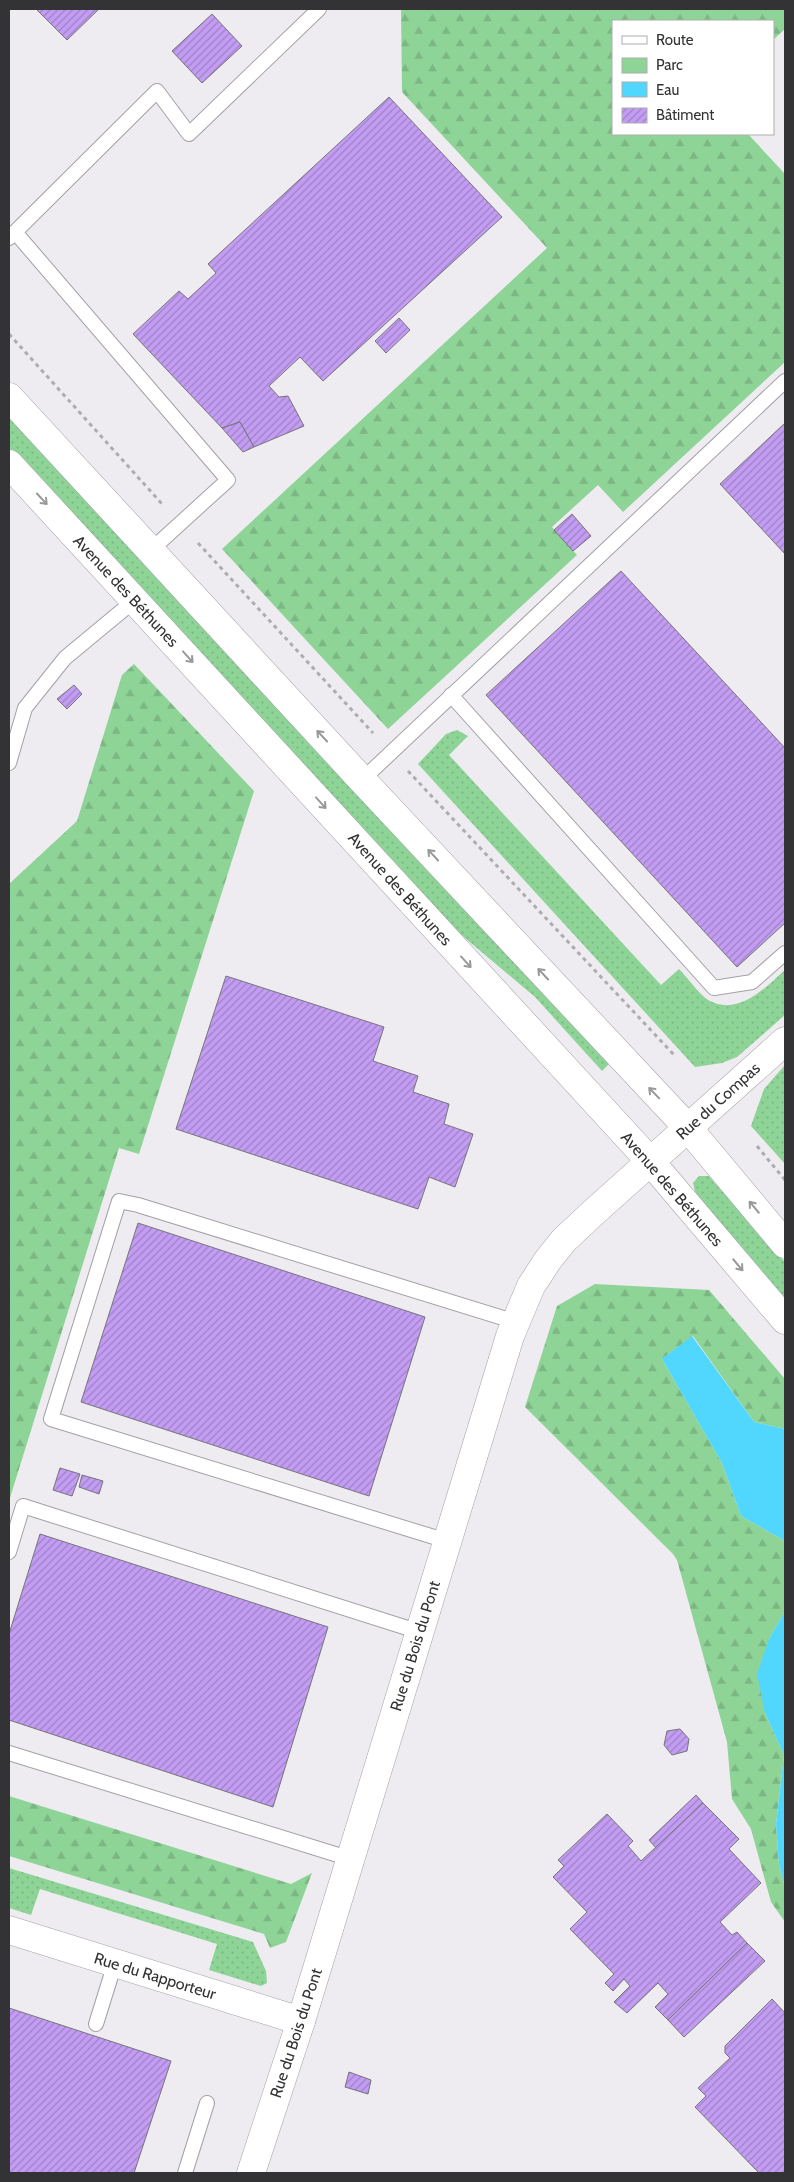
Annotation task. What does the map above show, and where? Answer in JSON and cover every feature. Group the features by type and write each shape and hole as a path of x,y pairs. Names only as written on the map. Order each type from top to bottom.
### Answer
{"street":[{"path":"9,397 362,780 688,1128 785,1244"},
{"name":"Avenue des Béthunes","path":"9,464 650,1161 785,1320"},
{"name":"Rue du Compas","path":"650,1161 785,1041"},
{"name":"Rue du Bois du Pont","path":"251,2173 301,2021 516,1322 531,1286 548,1260 594,1212 650,1161"},
{"name":"Rue du Rapporteur","path":"9,1930 301,2021"}],"lane":[{"path":"151,550 228,480 12,235 157,91 189,134 319,9"},
{"path":"362,780 785,381"},
{"path":"9,763 25,708 65,658 135,600"},
{"path":"451,695 714,988 752,982 785,953"},
{"path":"448,1541 51,1419 119,1201 138,1205 516,1322"},
{"path":"9,1552 23,1506 420,1632"},
{"path":"9,1753 350,1859"},
{"path":"96,2024 115,1963"},
{"path":"185,2173 207,2104"}],"path":[{"path":"9,334 180,524 676,1057"},
{"path":"757,1146 785,1180"}],"green space":[{"path":"401,9 785,9 785,29 774,39 774,20 612,20 612,135 749,135 785,174 785,362 623,512 598,485 552,527 577,555 388,729 222,549 547,248 402,92"},
{"path":"9,414 609,1064 602,1071 535,997 445,921 9,448"},
{"path":"134,664 254,791 139,1154 119,1148 9,1501 9,884 77,821 122,675"},
{"path":"457,730 468,736 449,755 661,985 679,969 708,1000 730,1005 740,1003 760,992 785,970 785,1015 737,1057 722,1063 695,1067 418,764 446,734"},
{"path":"785,1065 785,1164 751,1126 764,1089"},
{"path":"699,1176 709,1176 785,1262 785,1298 696,1196 693,1183"},
{"path":"595,1284 709,1290 785,1379 785,1429 754,1422 693,1336 662,1359 722,1463 741,1516 785,1541 785,1611 769,1639 765,1713 784,1755 776,1824 779,1864 785,1888 785,1922 771,1902 751,1829 732,1799 727,1742 677,1560 525,1407 557,1306"},
{"path":"9,1796 291,1884 312,1873 286,1942 270,1948 264,1934 9,1856"},
{"path":"9,1868 253,1942 266,1971 267,1983 261,1986 209,1970 217,1944 40,1889 31,1915 9,1908"}],"water":[{"path":"692,1336 754,1422 785,1429 785,1541 741,1516 722,1463 662,1359"},
{"path":"785,1611 785,1888 779,1864 776,1824 784,1755 765,1713 757,1674 769,1639"}],"building":[{"path":"36,9 99,9 67,40"},
{"path":"212,14 242,46 202,83 172,51"},
{"path":"389,97 502,217 323,381 300,357 269,386 279,397 288,396 304,426 254,447 240,422 222,428 133,334 179,291 188,299 216,273 208,264"},
{"path":"399,318 410,330 386,353 375,341"},
{"path":"240,422 254,447 243,452 222,428"},
{"path":"785,423 785,554 720,484"},
{"path":"572,514 591,536 573,551 554,530"},
{"path":"621,571 785,748 785,923 737,967 486,695"},
{"path":"74,685 82,694 67,709 57,699"},
{"path":"226,976 384,1027 373,1061 418,1076 413,1092 449,1104 444,1124 473,1134 455,1187 429,1177 418,1209 176,1129"},
{"path":"138,1223 425,1317 369,1496 81,1402"},
{"path":"60,1468 80,1474 72,1496 53,1490"},
{"path":"82,1475 103,1481 99,1494 79,1487"},
{"path":"40,1534 328,1627 273,1807 9,1720 9,1634"},
{"path":"680,1729 689,1739 687,1751 672,1755 664,1745 667,1731"},
{"path":"696,1795 703,1803 656,1848 649,1840"},
{"path":"703,1803 739,1839 729,1849 761,1883 720,1922 732,1935 737,1932 747,1943 668,2020 655,2007 668,1994 658,1983 627,2013 614,2002 630,1986 624,1979 613,1991 605,1983 614,1974 570,1929 587,1912 553,1877 564,1866 558,1860 607,1814 633,1841 628,1846 641,1861"},
{"path":"747,1943 765,1961 684,2037 668,2020"},
{"path":"772,1999 785,2013 785,2173 759,2173 695,2107 706,2096 698,2088 730,2058 725,2053 725,2046"},
{"path":"9,2008 171,2061 134,2173 9,2173"},
{"path":"349,2072 371,2080 368,2094 345,2087"}]}
